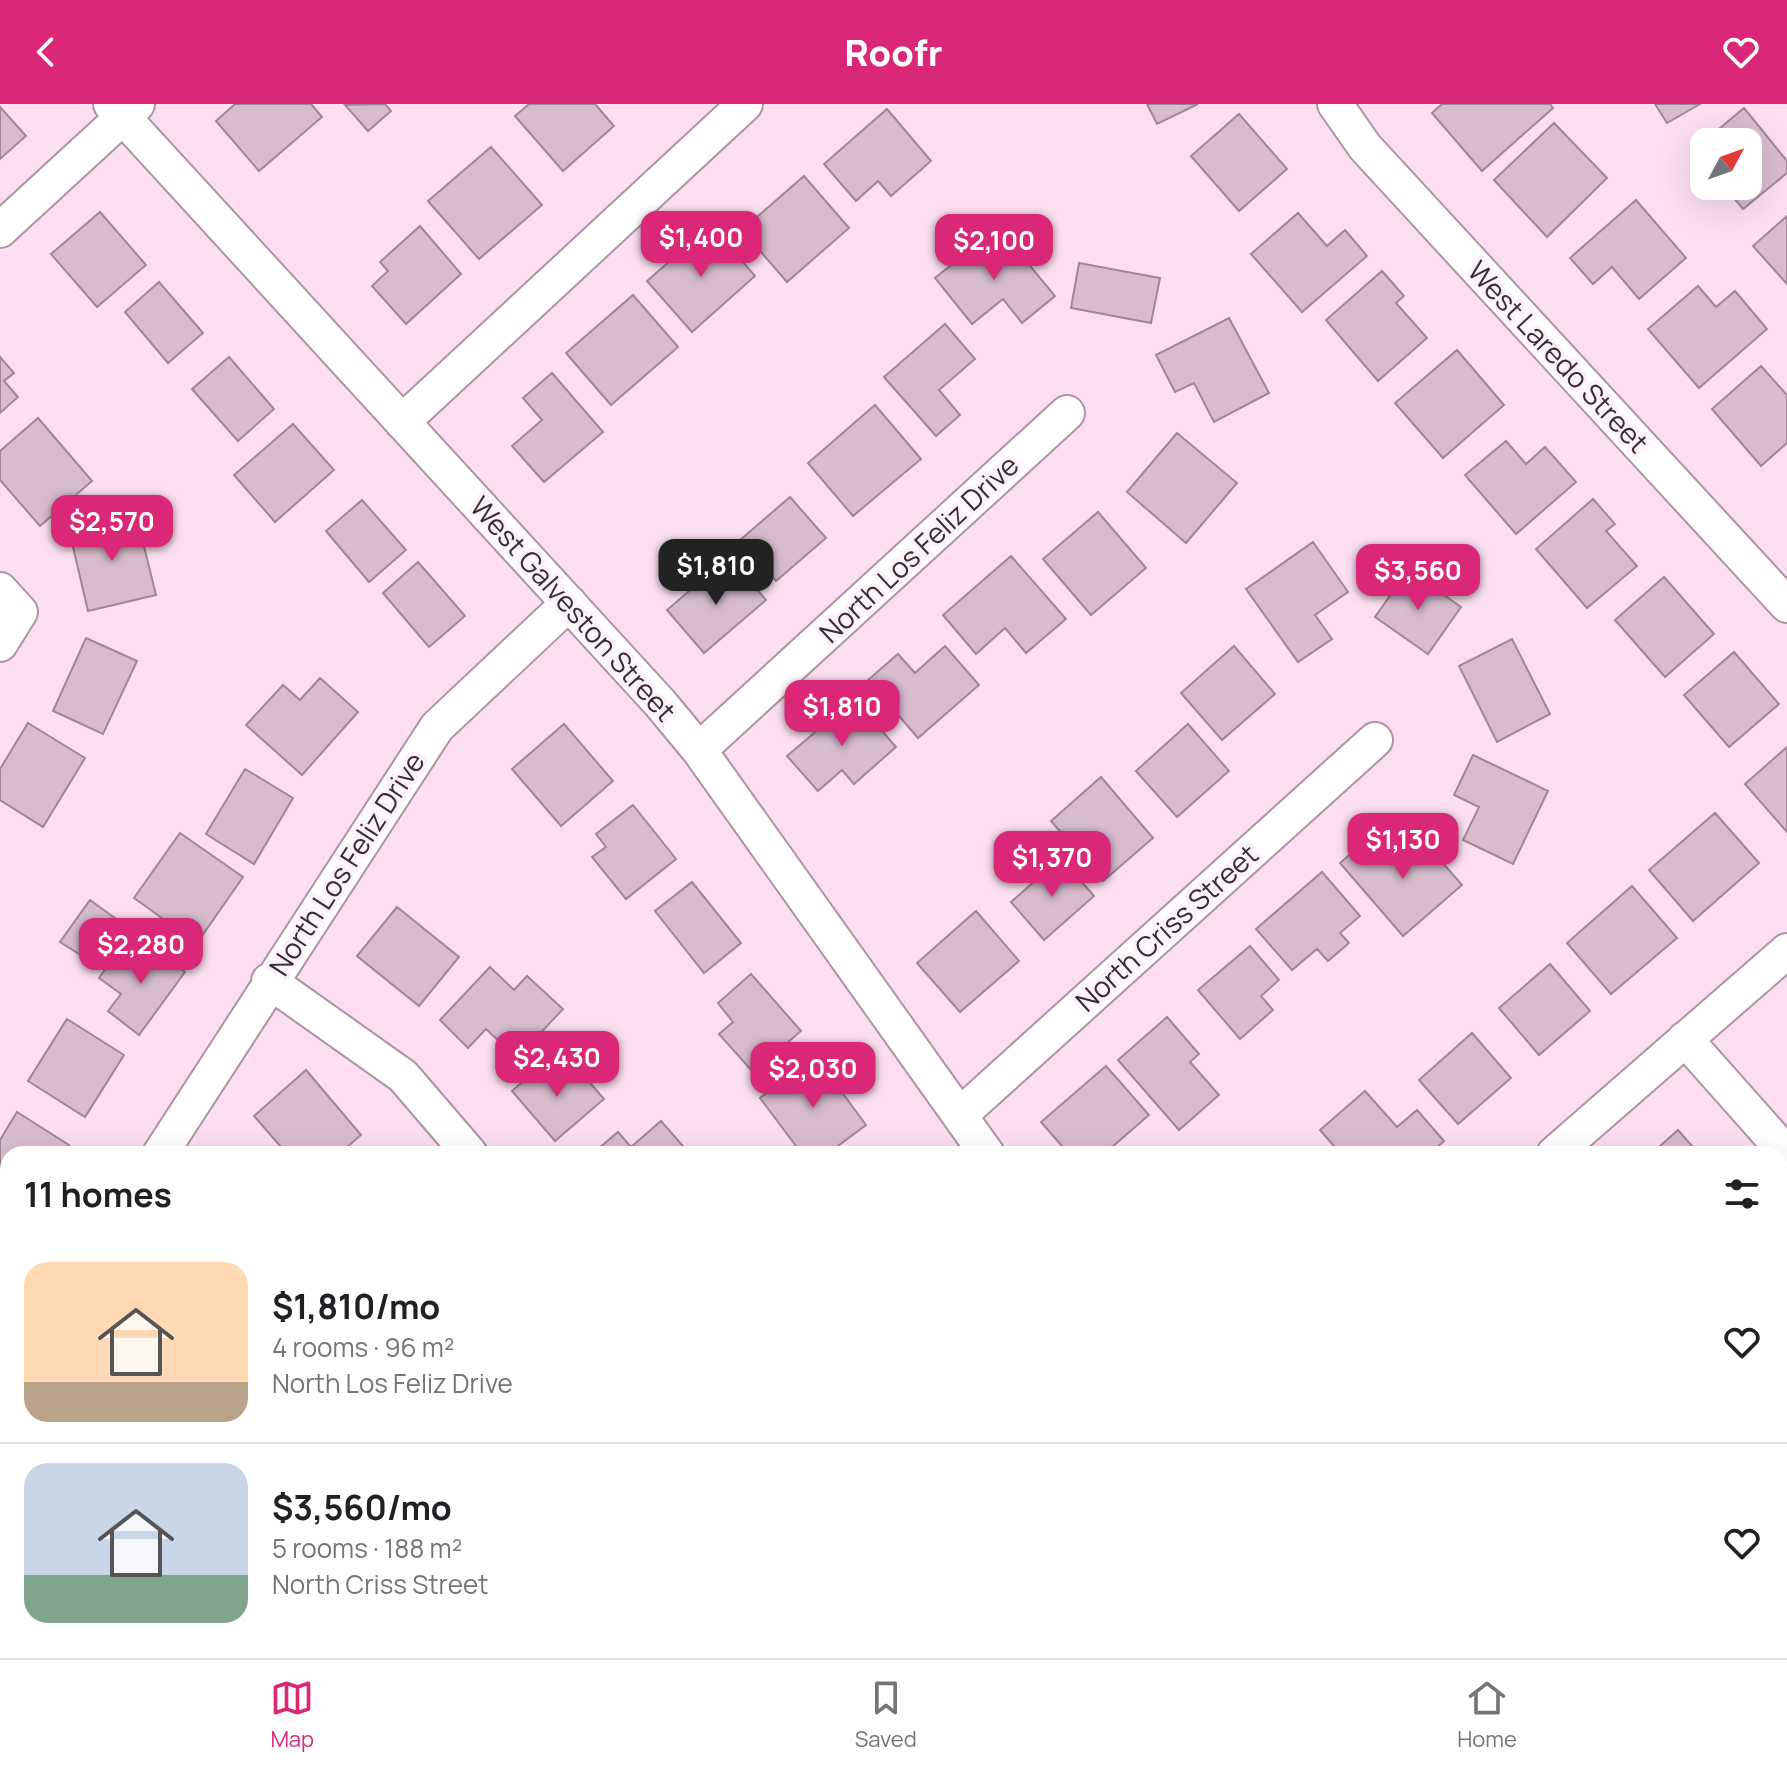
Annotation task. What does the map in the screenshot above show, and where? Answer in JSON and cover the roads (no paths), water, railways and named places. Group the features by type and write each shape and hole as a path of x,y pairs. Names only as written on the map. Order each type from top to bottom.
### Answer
{"street":[{"path":"402,422 745,104"},
{"name":"West Laredo Street","path":"1335,104 1365,147 1787,605"},
{"path":"0,230 123,108"},
{"name":"West Galveston Street","path":"123,108 699,750 981,1146"},
{"name":"North Los Feliz Drive","path":"699,750 1067,413"},
{"path":"0,644 10,601"},
{"name":"North Los Feliz Drive","path":"165,1146 269,981 437,727 569,603"},
{"name":"North Criss Street","path":"960,1115 1375,740"},
{"path":"1563,1146 1787,951"},
{"path":"269,981 403,1076 463,1146"},
{"path":"1685,1039 1780,1146"}]}
